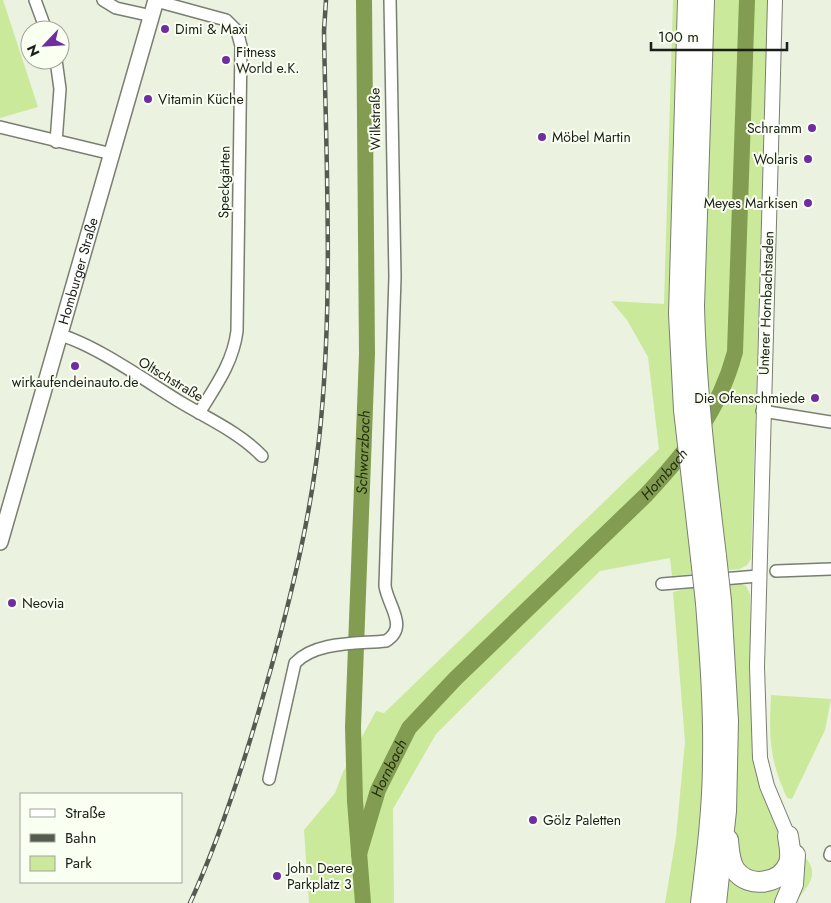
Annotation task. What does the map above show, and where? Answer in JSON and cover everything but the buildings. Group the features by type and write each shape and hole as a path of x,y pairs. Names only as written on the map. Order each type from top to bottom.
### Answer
{"highway":[{"path":"688,0 679,314 684,410 693,496 708,557"},
{"path":"704,0 694,306 698,396 706,481 708,557 728,721 726,811 716,903"},
{"path":"701,903 710,831 713,759 713,602"},
{"path":"726,811 730,858 735,870 744,879 757,882 768,881 785,870 791,855 788,836"},
{"path":"785,903 793,884 796,862 788,836"}],"main road":[{"name":"Homburger Straße","path":"0,542 156,0"}],"street":[{"path":"35,0 42,20"},
{"path":"103,0 116,8 152,16"},
{"name":"Speckgärten","path":"156,0 226,20 237,32 241,46 237,331 235,345 227,366 199,413"},
{"name":"Wilkstraße","path":"269,779 295,663 304,654 333,647 386,641 394,636 398,627 385,586 394,237 391,175 390,0"},
{"name":"Unterer Hornbachstaden","path":"775,0 762,411 757,667 760,758 767,786 788,836"},
{"path":"56,142 60,89 57,70"},
{"path":"0,127 112,154"},
{"name":"Oltschstraße","path":"60,335 102,355 246,441 262,456"},
{"path":"762,411 831,422"},
{"path":"776,571 831,569"},
{"path":"662,584 758,576"}],"green space":[{"path":"0,0 3,0 20,52 20,70 26,70 38,107 0,118"},
{"path":"673,0 768,0 751,559 747,565 740,569 672,576 670,558 600,571 436,734 393,809 394,903 309,903 304,830 335,793 343,772 376,711 384,713 659,449 648,357 627,320 611,301 664,304"},
{"path":"740,583 746,586 750,594 754,758 767,757 773,780 805,857 810,863 812,875 808,886 795,903 665,903 676,837 685,742 673,592 695,587"},
{"path":"771,695 831,699 825,730 792,799 787,798 774,759 770,736"}],"waterway":[{"name":"Schwarzbach","path":"363,903 355,801 353,727 367,354 364,0"},
{"name":"Hornbach","path":"359,854 378,790 409,728 455,679 645,496 675,463 700,430 720,393 735,352 747,0"}],"railway":[{"path":"190,903 224,820 260,707 293,583 313,486 321,420 327,323 328,226 324,31 326,0"}],"place":[{"name":"Dimi & Maxi","path":"165,29"},
{"name":"Fitness World e.K.","path":"226,60"},
{"name":"Vitamin Küche","path":"148,99"},
{"name":"Schramm","path":"812,128"},
{"name":"Möbel Martin","path":"542,137"},
{"name":"Wolaris","path":"808,159"},
{"name":"Meyes Markisen","path":"808,203"},
{"name":"wirkaufendeinauto.de","path":"75,366"},
{"name":"Die Ofenschmiede","path":"815,398"},
{"name":"Neovia","path":"12,603"},
{"name":"Gölz Paletten","path":"533,820"},
{"name":"John Deere Parkplatz 3","path":"277,876"}]}
